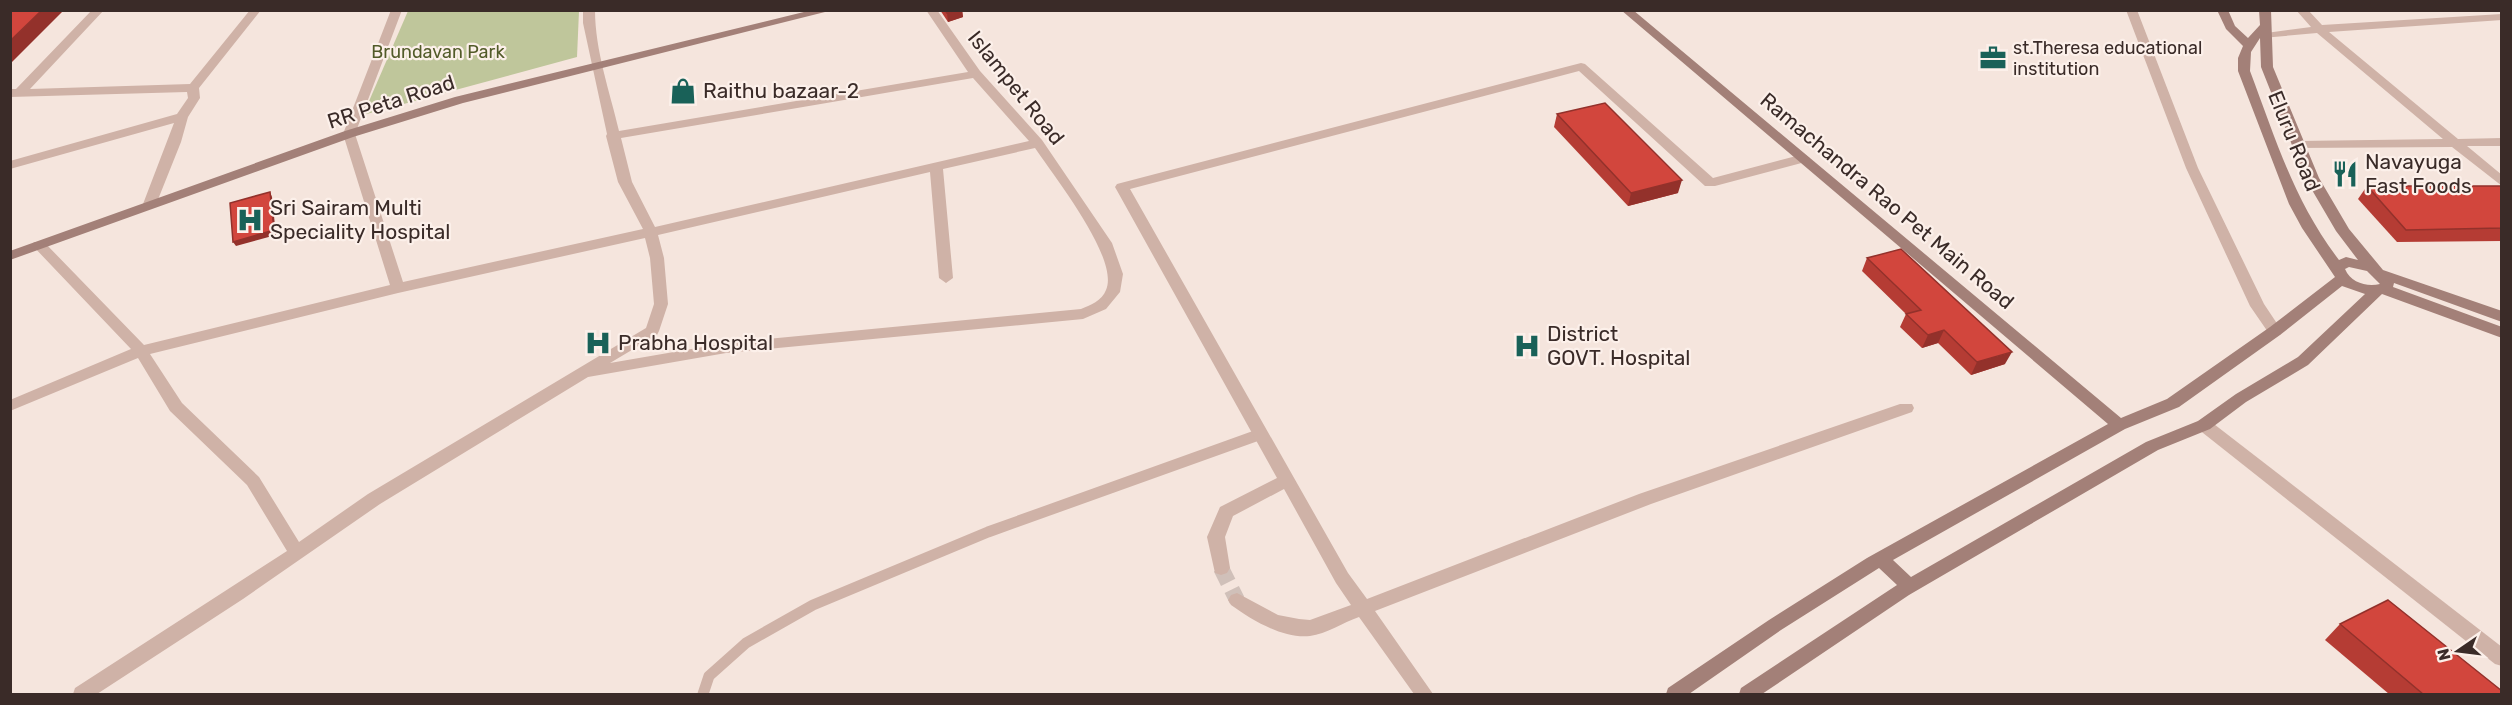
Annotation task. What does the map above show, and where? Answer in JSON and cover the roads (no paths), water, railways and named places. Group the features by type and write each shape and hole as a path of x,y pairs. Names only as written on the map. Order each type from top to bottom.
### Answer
{"main road":[{"name":"RR Peta Road","path":"10,256 349,134 459,100 828,10"},
{"name":"Ramachandra Rao Pet Main Road","path":"1626,10 2119,425"},
{"path":"2222,10 2230,27 2248,45"},
{"name":"Eluru Road","path":"2265,10 2267,67 2312,178 2343,231 2378,280"},
{"path":"2265,32 2248,45 2242,61 2267,67"},
{"name":"Eluru Road","path":"2242,61 2281,174 2306,225 2340,273"},
{"path":"1675,694 1775,625 1880,559 2119,425 2173,403 2275,331 2340,273 2346,262 2378,280 2502,333"},
{"path":"2340,273 2358,287 2378,280 2502,317"},
{"path":"1748,694 1806,653 1910,586 2152,446 2204,425 2241,398 2303,361 2378,280"},
{"path":"1880,559 1910,586"}],"street":[{"path":"15,93 99,10"},
{"path":"150,204 175,142 182,117 194,98 193,88 256,10"},
{"path":"397,10 349,134 398,288"},
{"path":"82,694 237,594 374,499 652,331 661,304 657,258 651,232 625,182 612,136 589,23 590,10"},
{"name":"Islampet Road","path":"579,374 726,348 1083,314 1101,306 1113,292 1116,274 1105,243 1038,143 976,74 932,10"},
{"path":"2131,10 2192,168 2257,306 2275,331"},
{"path":"2301,10 2319,29 2502,182"},
{"path":"2468,10 2480,19"},
{"path":"2265,32 2502,17"},
{"path":"1424,694 1362,608 1122,187 1581,67 1710,183 1804,158"},
{"path":"612,136 976,74"},
{"path":"15,93 193,88"},
{"path":"10,165 182,117"},
{"path":"2299,145 2457,144 2502,141"},
{"path":"10,406 141,351 398,288 1038,143"},
{"path":"936,167 945,278"},
{"path":"39,245 141,351 176,407 253,481 297,553"},
{"path":"1237,600 1262,618 1289,627 1310,628 1644,499 1906,408"},
{"path":"2204,425 2425,595 2502,658"},
{"path":"1221,568 1215,537 1226,512 1287,480"}],"lane":[{"path":"703,694 709,676 746,643 813,605 988,532 1261,434"}],"tunnel":[{"path":"1221,568 1237,600"}],"place":[{"name":"st.Theresa educational institution","path":"1993,58"},
{"name":"Raithu bazaar-2","path":"683,91"},
{"name":"Navayuga Fast Foods","path":"2345,174"},
{"name":"Sri Sairam Multi Speciality Hospital","path":"250,220"},
{"name":"Prabha Hospital","path":"598,343"},
{"name":"District GOVT. Hospital","path":"1527,346"}],"park label":[{"name":"Brundavan Park","path":"438,52"}]}
